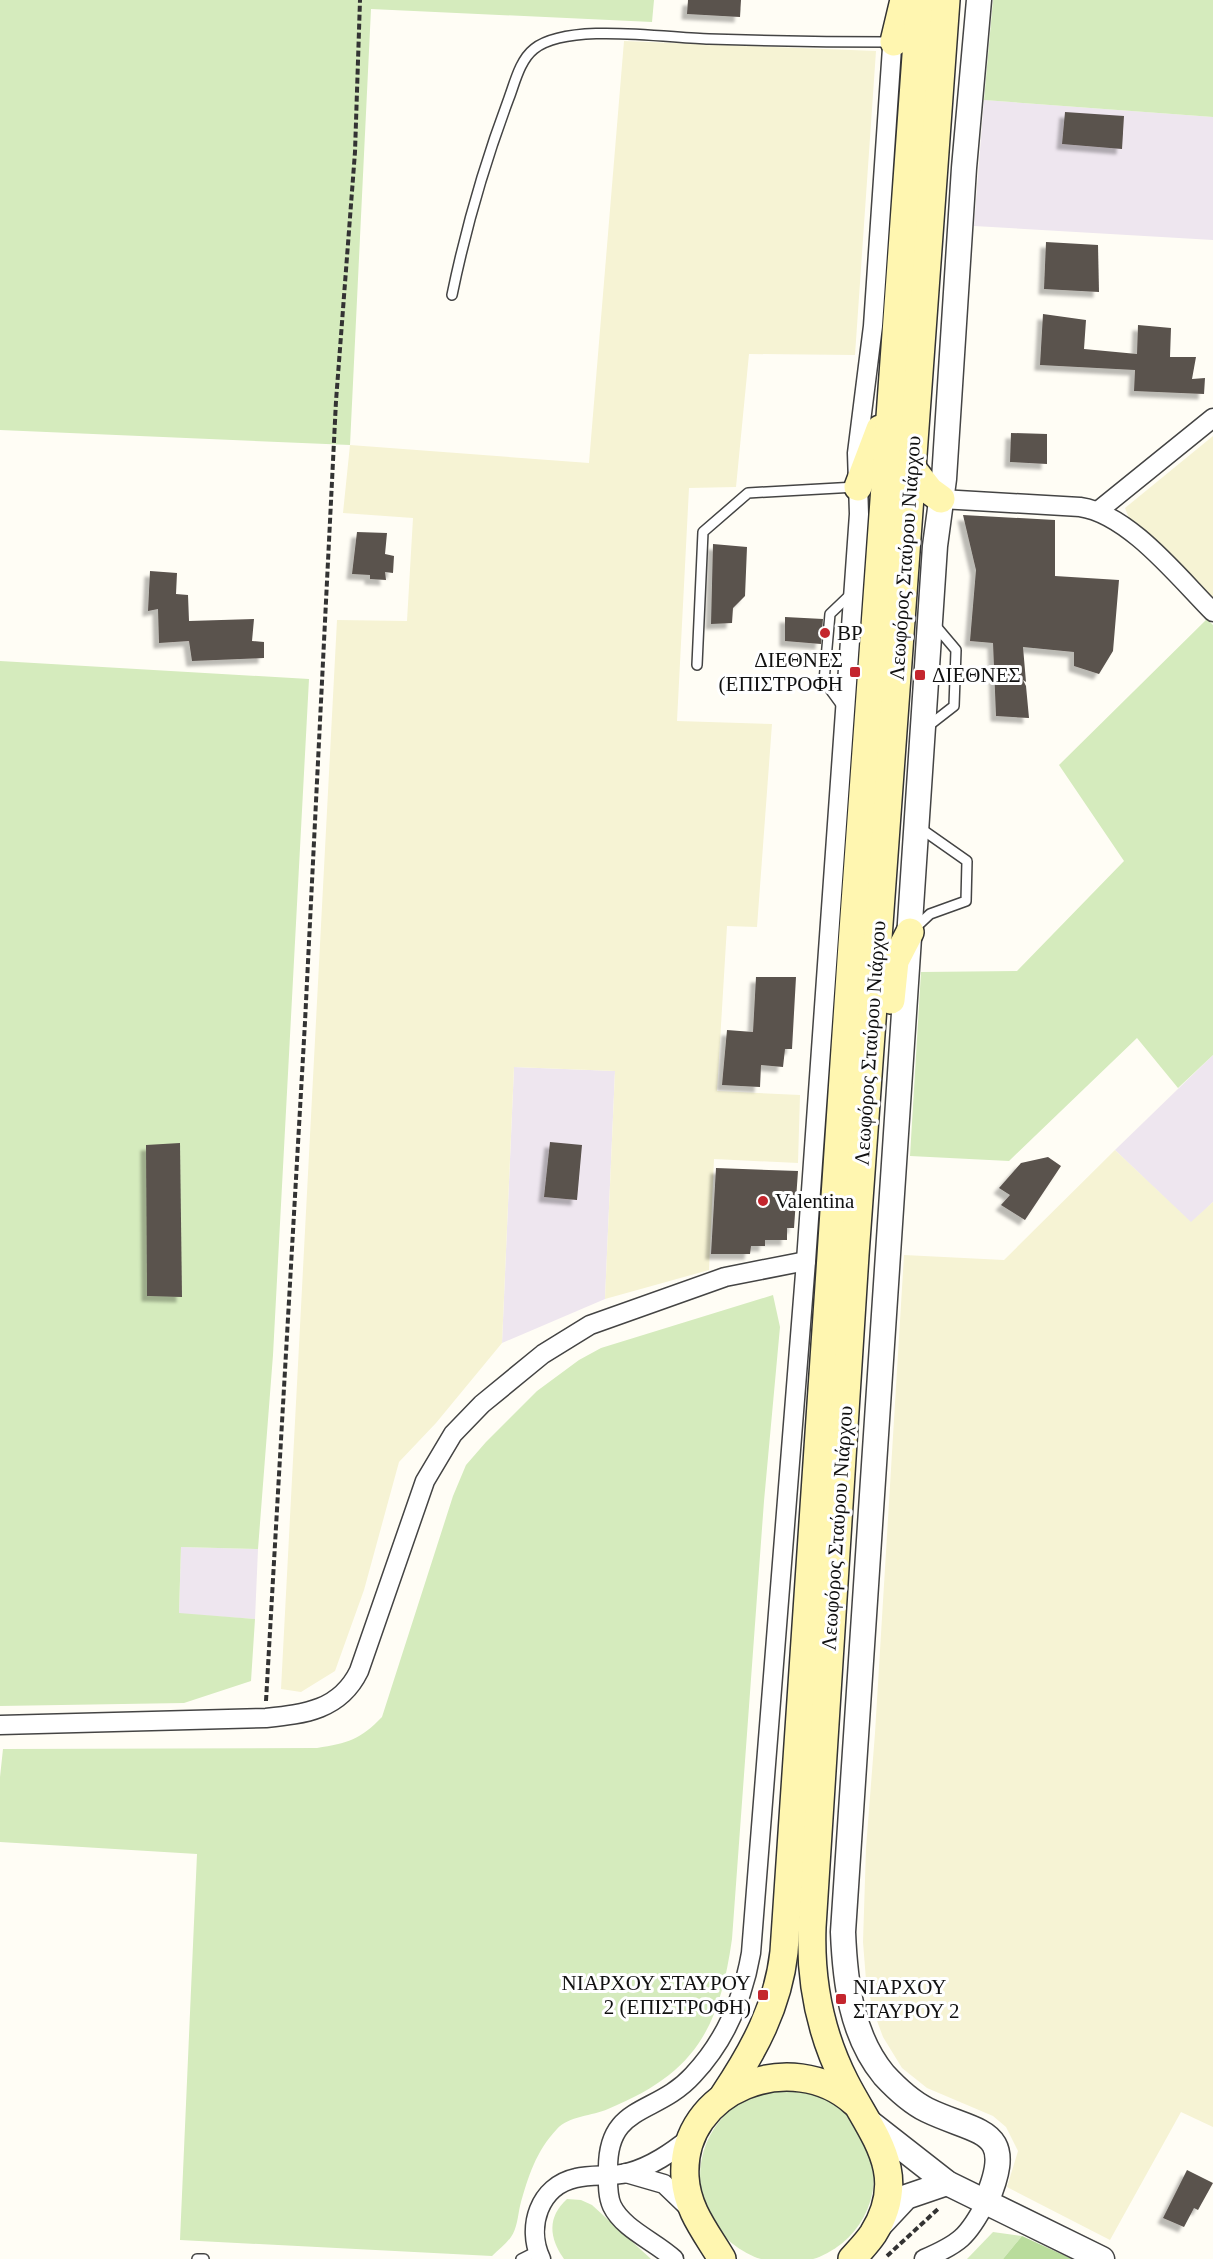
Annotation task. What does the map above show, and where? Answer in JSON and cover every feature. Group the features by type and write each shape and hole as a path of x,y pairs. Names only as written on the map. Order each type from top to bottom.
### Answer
{"main road":[{"path":"894,42 904,0"},
{"name":"Λεωφόρος Σταύρου Νιάρχου","path":"722,2256 693,2213 685,2176 691,2137 703,2117 724,2095 765,2026 779,1985 784,1952 796,1752 920,0"},
{"name":"Λεωφόρος Σταύρου Νιάρχου","path":"858,2251 886,2200 889,2177 884,2152 844,2082 822,2026 814,1987 811,1948 865,1108 946,0"},
{"path":"858,487 891,406"},
{"path":"912,468 930,491 941,499"},
{"path":"865,1108 883,1064 895,962 910,932"},
{"name":"Λεωφόρος Σταύρου Νιάρχου","path":"724,2095 754,2081 773,2077 797,2077 833,2086 866,2117"}],"street":[{"path":"674,2259 616,2212 609,2195 617,2174 607,2152 613,2132 623,2121 680,2088 703,2064 730,2023 748,1972 806,1261 859,514 857,453 873,326 894,42 891,0"},
{"path":"924,2259 957,2245 974,2226 986,2202 997,2169 998,2156 994,2145 978,2129 918,2104 884,2074 865,2046 858,2027 844,1957 847,1853 930,619 979,0"},
{"path":"1098,511 1213,418"},
{"path":"941,499 1080,507 1098,511 1129,531 1213,612"},
{"path":"0,1725 266,1718 304,1712 329,1704 351,1687 366,1653 425,1481 453,1434 482,1404 543,1354 590,1325 725,1277 806,1261"},
{"path":"866,2117 947,2183 1102,2259"},
{"path":"539,2255 535,2242 536,2217 553,2188 579,2177 617,2174 663,2158 691,2137"},
{"path":"617,2174 664,2184 693,2213"},
{"path":"858,2251 891,2210 906,2197 947,2183"}],"lane":[{"path":"452,295 474,201 489,153 520,71 527,56 535,48 557,39 619,33 705,39 894,42"},
{"path":"697,665 704,532 748,493 858,487"},
{"path":"910,932 930,914 966,901 967,861 916,824"},
{"path":"521,2259 539,2255"},
{"path":"196,2259 204,2259"}],"path":[{"path":"266,1718 305,1022 336,401 355,152 360,0"}],"shaded area":[{"path":"624,41 876,51 855,355 749,354 736,487 689,488 677,721 772,724 757,927 727,926 717,1091 800,1095 798,1163 714,1159 709,1270 605,1299 615,1071 514,1067 502,1343 436,1423 399,1462 364,1590 335,1671 301,1692 281,1689 337,620 407,621 413,518 343,513 350,445 589,463"},
{"path":"984,100 1213,117 1213,240 974,226"},
{"path":"1213,436 1213,602 1130,521 1125,508"},
{"path":"1213,1055 1213,1202 1191,1223 1115,1150"},
{"path":"514,1067 615,1071 605,1299 502,1343"},
{"path":"1115,1150 1191,1222 1213,1202 1213,2127 1181,2112 1110,2240 1007,2187 1018,2151 1006,2127 993,2116 927,2088 902,2068 883,2037 873,2010 866,1980 863,1942 866,1848 904,1255 1004,1260"},
{"path":"181,1547 258,1549 255,1619 179,1614"}],"green space":[{"path":"0,0 654,0 652,22 371,9 350,445 0,430"},
{"path":"993,0 1213,0 1213,117 984,100"},
{"path":"1207,619 1213,625 1213,1055 1178,1088 1137,1038 1009,1161 910,1156 921,972 1017,971 1124,861 1059,765"},
{"path":"0,661 309,679 273,1355 258,1549 181,1547 179,1613 255,1619 251,1681 184,1703 0,1706"},
{"path":"773,1295 780,1327 764,1501 732,1939 727,1971 719,1999 698,2045 662,2080 638,2095 602,2111 568,2121 557,2129 543,2146 534,2165 513,2234 492,2256 180,2240 197,1854 0,1842 0,1777 3,1749 317,1748 360,1736 382,1717 453,1496 466,1465 486,1442 537,1391 579,1360 601,1348"},
{"path":"787,2089 804,2090 820,2095 836,2103 849,2114 860,2127 868,2143 873,2159 873,2193 868,2209 860,2225 849,2238 836,2249 820,2257 804,2262 787,2263 770,2262 754,2257 738,2249 725,2238 714,2225 706,2209 701,2193 700,2176 701,2159 706,2143 714,2127 725,2114 738,2103 754,2095 770,2090"},
{"path":"567,2199 581,2200 592,2205 651,2259 564,2259 555,2243 552,2228 556,2213"},
{"path":"993,2232 1022,2236 1003,2259 967,2259"},
{"path":"1022,2236 1072,2259 1003,2259"}],"building":[{"path":"688,0 741,0 740,17 687,14"},
{"path":"1065,112 1124,116 1122,149 1062,144"},
{"path":"1046,242 1098,245 1099,292 1044,289"},
{"path":"1043,314 1086,320 1084,349 1137,354 1138,325 1171,328 1170,357 1196,357 1192,379 1205,378 1204,394 1134,391 1135,370 1040,365"},
{"path":"1011,433 1047,434 1047,464 1010,462"},
{"path":"963,515 1055,520 1055,576 1119,580 1113,651 1099,674 1074,666 1074,652 1023,647 1026,682 1023,680 1026,686 1029,718 996,716 993,643 970,641 976,570"},
{"path":"357,532 387,533 385,554 394,556 393,573 385,572 386,580 370,579 370,575 352,574"},
{"path":"713,544 747,547 745,596 733,608 732,623 711,624"},
{"path":"150,571 177,573 176,594 188,595 189,621 254,619 252,641 264,642 264,658 192,661 189,641 159,643 158,609 148,611"},
{"path":"785,617 823,619 821,644 785,641"},
{"path":"756,977 796,977 792,1049 785,1049 783,1067 761,1065 760,1087 722,1085 727,1030 753,1032"},
{"path":"550,1142 582,1145 577,1200 544,1197"},
{"path":"180,1143 182,1297 147,1296 146,1145"},
{"path":"1048,1157 1061,1166 1025,1220 1001,1205 1010,1195 999,1188 1021,1163"},
{"path":"716,1168 798,1171 794,1228 787,1228 787,1240 765,1240 765,1246 751,1246 750,1254 711,1254"},
{"path":"1187,2170 1213,2183 1198,2210 1194,2208 1184,2227 1163,2218"}],"place":[{"name":"BP","path":"825,633"},
{"name":"ΔΙΕΘΝΕΣ (ΕΠΙΣΤΡΟΦΗ","path":"855,672"},
{"name":"ΔΙΕΘΝΕΣ","path":"920,675"},
{"name":"Valentina","path":"763,1201"},
{"name":"ΝΙΑΡΧΟΥ ΣΤΑΥΡΟΥ 2 (ΕΠΙΣΤΡΟΦΗ)","path":"763,1995"},
{"name":"ΝΙΑΡΧΟΥ ΣΤΑΥΡΟΥ 2","path":"841,1999"}]}
